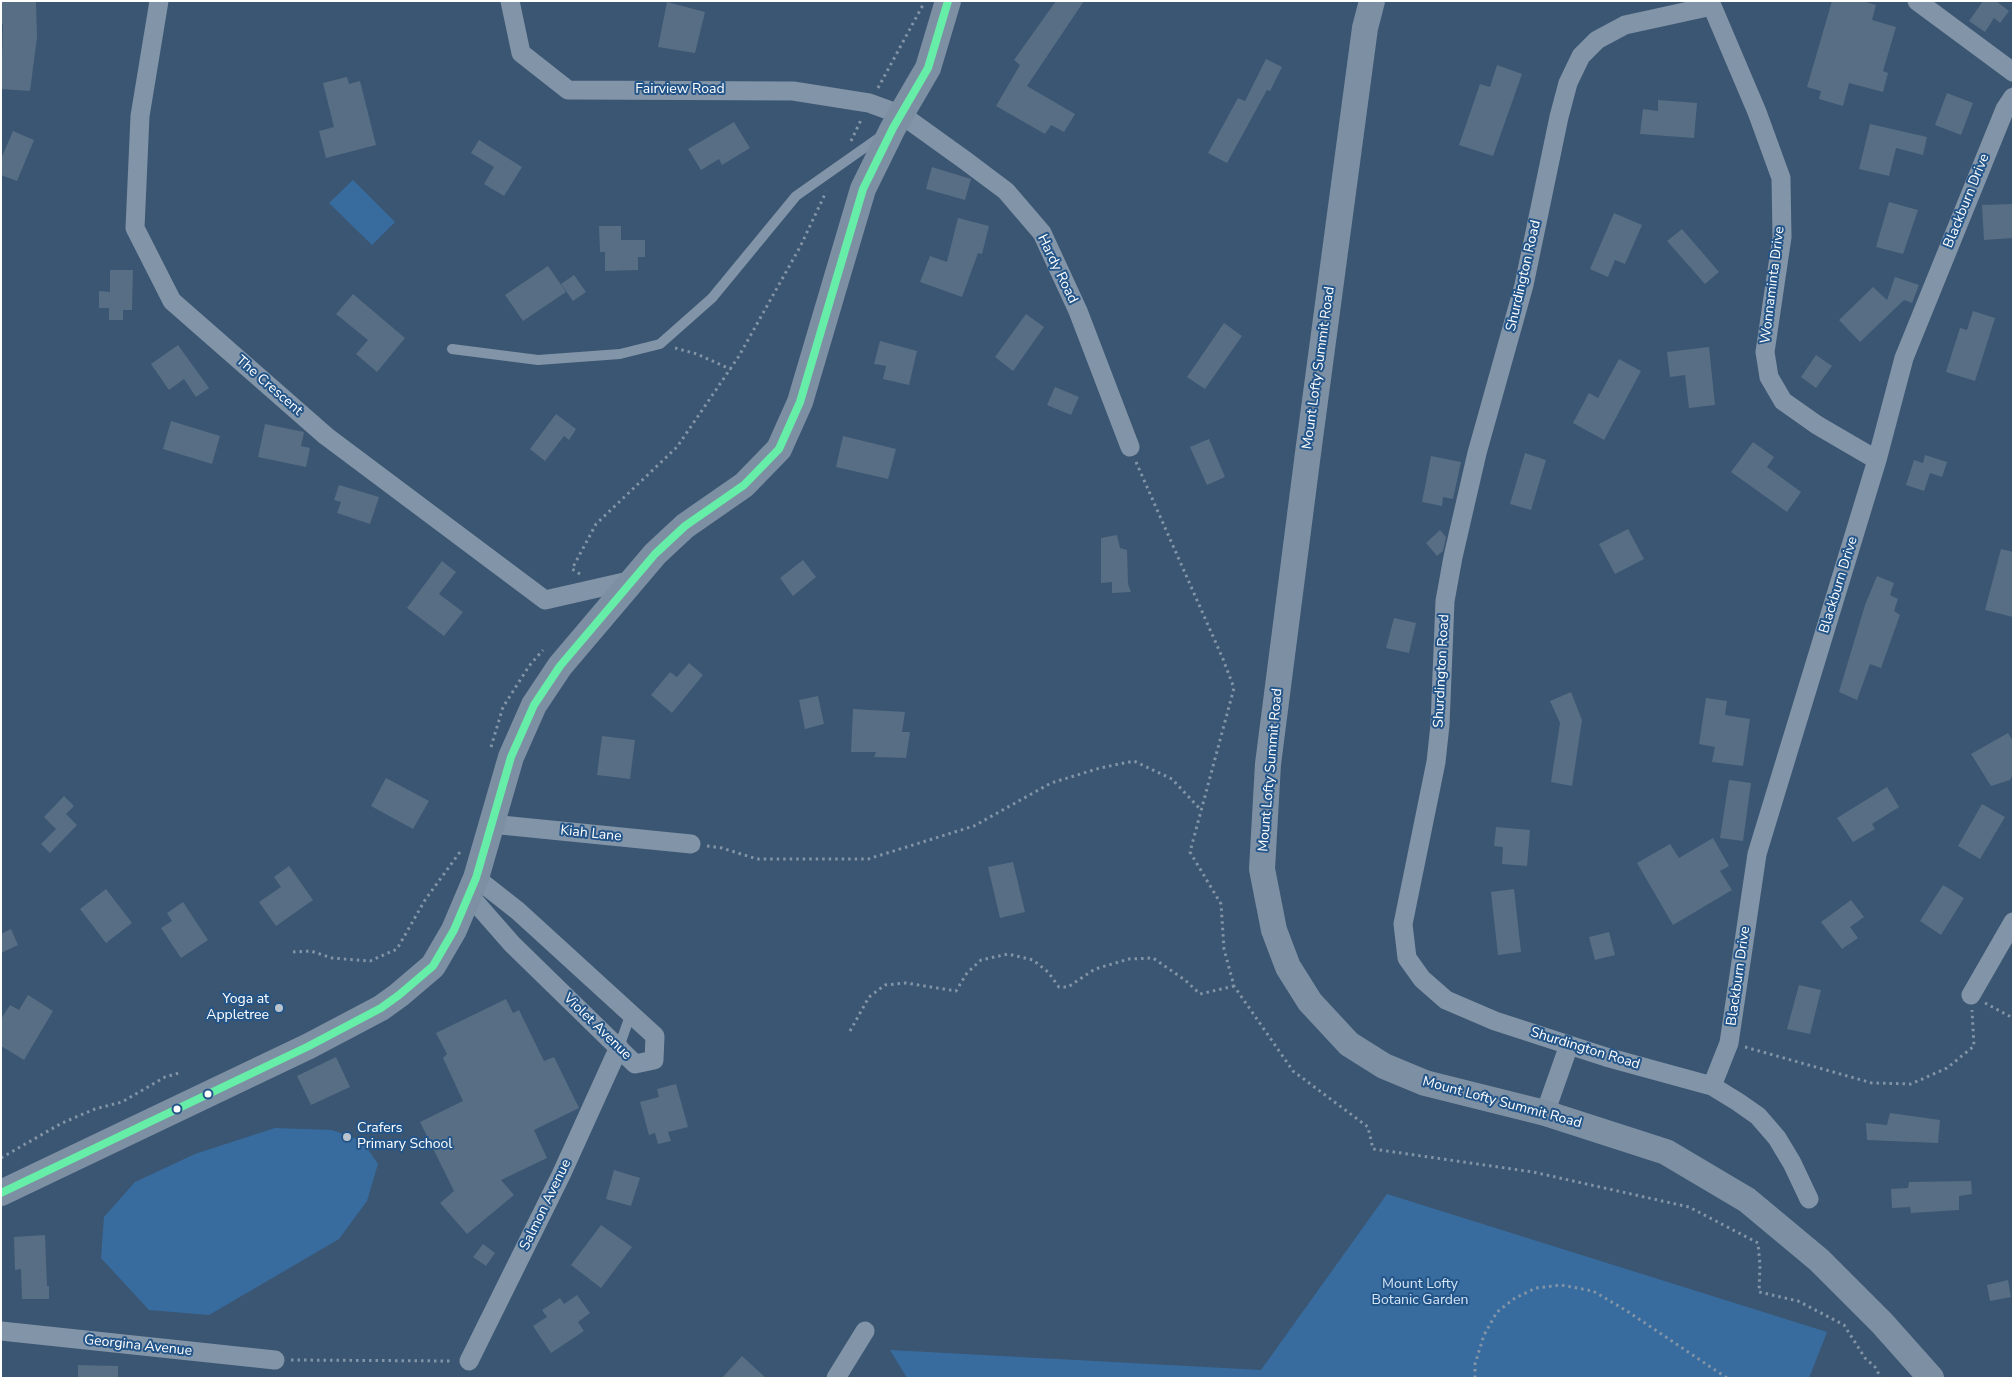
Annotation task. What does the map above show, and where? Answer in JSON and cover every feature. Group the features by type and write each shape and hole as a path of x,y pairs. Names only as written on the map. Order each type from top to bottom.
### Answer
{"main road":[{"path":"1,1193 309,1046 381,1008 432,966 454,930 472,887 510,757 534,705 560,666 655,554 685,526 744,485 779,449 800,402 863,189 897,122 928,68 948,1"},
{"name":"Mount Lofty Summit Road","path":"1372,1 1365,28 1268,764 1262,870 1274,930 1288,967 1310,1002 1350,1044 1384,1066 1425,1083 1545,1113 1666,1152 1747,1200 1819,1260 1882,1323 1931,1378"}],"street":[{"name":"The Crescent","path":"159,1 140,116 135,228 172,301 326,436 546,600 633,580"},
{"name":"Fairview Road","path":"510,1 521,52 568,90 793,91 869,103 897,122"},
{"path":"1917,1 2013,72"},
{"name":"Wonnaminta Drive","path":"1713,3 1757,112 1781,178 1782,237 1765,352 1769,377 1783,401 1817,425 1878,460"},
{"name":"Shurdington Road","path":"1713,3 1626,25 1597,40 1581,56 1568,83 1559,117 1524,285 1477,453 1453,557 1445,601 1440,725 1436,762 1403,924 1407,958 1422,979 1446,1000 1495,1021 1569,1045 1712,1086 1738,1102 1758,1116 1777,1138 1792,1163 1809,1200"},
{"name":"Blackburn Drive","path":"1712,1086 1729,1042 1757,854 1878,460 1904,358 2005,109 2013,97"},
{"name":"Hardy Road","path":"897,122 1006,191 1042,233 1078,311 1130,447"},
{"name":"Kiah Lane","path":"491,824 691,844"},
{"name":"Violet Avenue","path":"472,887 518,911 631,1013 655,1036 654,1060 635,1064 512,944 472,887"},
{"path":"1971,995 2013,922"},
{"path":"1545,1113 1569,1045"},
{"name":"Salmon Avenue","path":"469,1361 561,1175 619,1048"},
{"name":"Georgina Avenue","path":"1,1331 275,1360"},
{"path":"836,1378 866,1331"}],"lane":[{"path":"452,349 538,360 620,354 660,344 712,298 796,196 897,122"},
{"path":"619,1048 631,1013"}],"path":[{"path":"602,587 572,569 596,524 677,447 730,369 800,247 869,103 925,1"},
{"path":"660,344 697,354 730,369"},
{"path":"489,752 503,707 529,666 549,644"},
{"path":"691,844 722,848 757,859 868,859 974,826 1051,783 1100,768 1134,761 1172,779 1201,810"},
{"path":"293,952 311,951 332,958 370,961 397,949 426,900 462,848"},
{"path":"850,1031 870,997 885,985 906,983 956,991 967,973 981,960 1008,954 1033,960 1048,972 1059,987 1068,987 1095,969 1129,959 1153,958 1185,980 1200,994 1234,986"},
{"path":"1729,1042 1872,1083 1911,1084 1947,1068 1974,1046 1971,995"},
{"path":"1971,995 2013,1018"},
{"path":"1,1158 95,1108 122,1102 165,1077 179,1073"},
{"path":"1475,1378 1475,1364 1484,1335 1497,1312 1515,1298 1536,1288 1561,1285 1593,1291 1627,1310 1727,1378"},
{"path":"275,1360 469,1361"}],"green space":[{"path":"353,180 395,222 372,245 329,203"},
{"path":"275,1128 332,1130 362,1141 378,1164 367,1201 339,1239 209,1315 149,1310 101,1258 104,1217 135,1182 195,1154"},
{"name":"Mount Lofty Botanic Garden","path":"1387,1194 1827,1332 1809,1378 907,1378 890,1350 1261,1370"}],"building":[{"path":"1,1 36,1 37,37 30,91 1,89 3,24 1,24"},
{"path":"1056,1 1084,1 1027,86 1075,114 1064,132 1051,125 1045,134 996,106 1020,65 1014,60"},
{"path":"1832,1 1862,1 1876,5 1872,20 1896,27 1883,71 1888,73 1883,92 1849,83 1843,106 1819,99 1821,91 1807,87"},
{"path":"1983,1 1996,1 2009,11 2000,23 1994,18 1985,32 1969,21"},
{"path":"667,2 705,12 695,53 658,47"},
{"path":"1266,59 1282,67 1270,91 1267,90 1227,163 1208,153 1238,98 1245,101"},
{"path":"1497,65 1522,74 1493,156 1459,145 1480,84 1490,87"},
{"path":"347,77 349,84 360,81 376,145 326,158 319,131 334,127 323,83"},
{"path":"1947,93 1973,103 1961,135 1935,125"},
{"path":"1658,100 1697,103 1694,138 1640,134 1643,109 1658,111"},
{"path":"734,122 750,148 722,165 719,159 701,170 688,149"},
{"path":"1870,124 1927,137 1923,155 1896,148 1889,176 1859,169"},
{"path":"13,131 34,140 17,181 1,175 1,159"},
{"path":"479,140 522,167 504,196 484,184 494,167 471,153"},
{"path":"932,167 971,179 965,200 926,189"},
{"path":"1889,202 1918,210 1903,254 1876,247"},
{"path":"2013,204 2013,238 1984,240 1982,205"},
{"path":"1614,213 1642,225 1625,264 1615,260 1608,277 1590,269"},
{"path":"958,218 989,226 982,254 978,253 962,297 920,282 930,256 947,262"},
{"path":"599,226 621,226 621,240 645,240 645,257 638,257 638,270 605,271 605,252 600,252"},
{"path":"1682,229 1719,272 1705,284 1667,241"},
{"path":"548,266 566,292 523,321 505,295"},
{"path":"110,270 133,270 132,310 123,310 123,320 109,320 109,308 99,308 99,291 110,292"},
{"path":"574,275 586,292 573,301 561,284"},
{"path":"1895,277 1919,285 1912,303 1904,300 1860,342 1839,320 1873,287 1887,300"},
{"path":"353,294 405,338 377,372 356,354 368,340 336,314"},
{"path":"1973,311 1995,318 1975,381 1946,372 1960,328 1967,330"},
{"path":"1026,314 1044,327 1013,371 995,357"},
{"path":"1224,323 1242,336 1205,389 1187,377"},
{"path":"880,341 917,351 909,385 883,379 886,366 874,364"},
{"path":"178,345 209,388 196,397 184,379 169,390 151,364"},
{"path":"1709,347 1715,405 1689,408 1685,375 1670,377 1667,352"},
{"path":"1816,355 1832,366 1816,388 1801,377"},
{"path":"1619,359 1641,371 1604,440 1573,423 1589,393 1598,398"},
{"path":"1055,387 1079,397 1071,415 1047,405"},
{"path":"556,414 576,429 569,440 564,436 545,461 530,449"},
{"path":"171,421 220,436 212,464 163,449"},
{"path":"265,424 304,432 301,446 310,448 306,467 258,457"},
{"path":"843,436 896,449 888,479 836,467"},
{"path":"1209,439 1225,477 1207,485 1190,447"},
{"path":"1753,442 1774,457 1767,467 1801,492 1787,512 1731,472"},
{"path":"1525,453 1546,460 1531,510 1510,504"},
{"path":"1925,455 1947,462 1942,477 1930,473 1924,491 1906,485 1914,460 1923,463"},
{"path":"1431,456 1461,462 1453,499 1443,497 1442,506 1422,502"},
{"path":"339,485 379,497 370,524 337,513 341,502 334,500"},
{"path":"1628,529 1644,559 1615,574 1599,544"},
{"path":"1440,530 1446,537 1443,551 1437,556 1426,543"},
{"path":"1117,535 1120,548 1127,550 1128,584 1131,592 1112,593 1112,582 1101,583 1101,538"},
{"path":"2001,549 2013,552 2013,617 1985,610"},
{"path":"803,560 816,577 793,596 780,578"},
{"path":"442,561 456,572 439,594 463,612 444,636 407,608"},
{"path":"1877,576 1894,583 1890,595 1898,599 1894,611 1900,615 1881,668 1870,664 1857,700 1839,692 1865,605"},
{"path":"1394,618 1416,623 1409,653 1386,648"},
{"path":"689,663 703,675 672,713 651,695 670,672 677,677"},
{"path":"1571,692 1582,720 1572,786 1551,782 1560,723 1550,701"},
{"path":"818,696 824,724 805,729 799,700"},
{"path":"1706,698 1727,701 1725,715 1750,719 1743,766 1712,762 1715,747 1699,744"},
{"path":"853,709 905,712 902,732 910,732 906,758 874,757 876,752 851,752"},
{"path":"2008,733 2013,741 2013,774 2010,780 1991,786 1971,754"},
{"path":"602,736 635,740 630,779 597,775"},
{"path":"386,778 429,801 413,829 371,806"},
{"path":"1729,780 1751,783 1743,841 1720,838"},
{"path":"1887,787 1899,807 1872,824 1875,829 1853,842 1837,818"},
{"path":"64,796 74,806 66,814 77,825 50,853 41,844 56,829 44,817"},
{"path":"1982,804 2005,817 1980,859 1958,846"},
{"path":"1496,827 1530,830 1527,866 1502,864 1503,847 1494,846"},
{"path":"1713,838 1729,866 1720,871 1732,890 1673,925 1637,863 1670,844 1679,858"},
{"path":"1013,862 1025,912 1000,918 988,867"},
{"path":"289,866 313,900 276,926 259,902 281,887 274,877"},
{"path":"1943,885 1964,898 1941,935 1920,921"},
{"path":"106,889 132,923 106,943 80,909"},
{"path":"1514,889 1521,952 1498,955 1491,892"},
{"path":"1851,900 1864,917 1850,927 1858,938 1842,949 1821,922"},
{"path":"183,902 208,940 181,958 161,928 172,921 167,913"},
{"path":"11,929 18,945 1,953 1,934"},
{"path":"1609,932 1615,955 1595,960 1589,937"},
{"path":"1799,985 1821,990 1810,1034 1787,1029"},
{"path":"28,995 53,1011 24,1060 1,1046 1,1019 10,1005 19,1010"},
{"path":"506,999 513,1013 519,1010 544,1061 554,1057 579,1108 534,1130 547,1158 501,1180 514,1195 467,1234 440,1203 454,1191 420,1122 463,1101 443,1058 447,1054 436,1033"},
{"path":"336,1057 350,1087 311,1105 297,1076"},
{"path":"676,1084 688,1127 668,1132 671,1141 658,1144 655,1133 649,1135 640,1102 659,1097 657,1089"},
{"path":"1890,1113 1940,1120 1938,1143 1867,1140 1866,1123 1887,1125"},
{"path":"614,1170 640,1178 631,1206 606,1199"},
{"path":"1971,1181 1972,1194 1959,1196 1959,1210 1911,1213 1910,1207 1892,1208 1891,1189 1908,1188 1909,1182"},
{"path":"601,1225 632,1247 601,1288 571,1265"},
{"path":"45,1235 49,1299 22,1299 21,1269 15,1270 14,1237"},
{"path":"483,1244 495,1253 486,1266 473,1257"},
{"path":"2008,1280 2011,1297 1990,1301 1987,1285"},
{"path":"577,1295 590,1313 578,1322 584,1331 551,1353 533,1326 547,1317 542,1310 560,1298 564,1304"},
{"path":"742,1356 766,1378 722,1378"},
{"path":"78,1365 118,1366 118,1378 78,1378"}],"transit line":[{"path":"1,1193 309,1046 381,1008 433,966 454,930 476,878 511,757 534,705 560,666 655,554 685,526 744,485 779,449 800,402 863,189 893,128 928,68 948,1"}],"place":[{"name":"Yoga at Appletree","path":"279,1008"},
{"name":"Crafers Primary School","path":"347,1137"}]}
